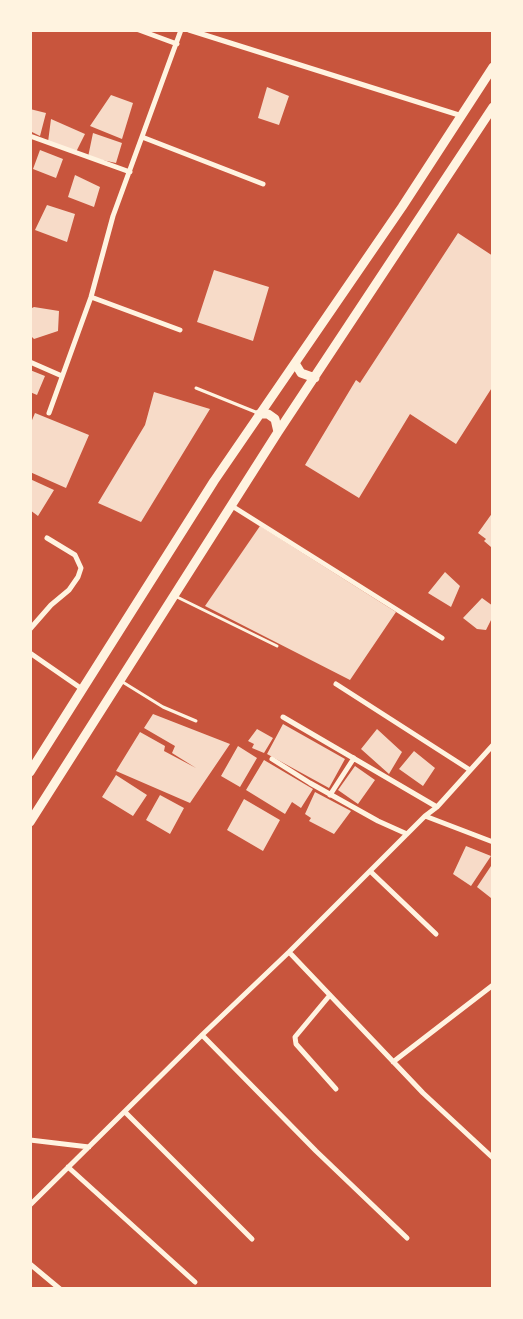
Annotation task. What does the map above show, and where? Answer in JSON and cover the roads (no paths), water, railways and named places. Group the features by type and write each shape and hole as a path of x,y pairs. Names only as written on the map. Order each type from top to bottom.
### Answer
{"highway":[{"path":"30,772 260,414 493,67"},
{"path":"30,822 278,432 493,107"},
{"path":"295,363 301,374 315,378"},
{"path":"260,414 268,414 275,419 278,432"}],"street":[{"path":"139,30 177,44"},
{"path":"49,414 91,297 113,216 181,30"},
{"path":"189,30 462,116"},
{"path":"30,136 130,172"},
{"path":"142,137 263,184"},
{"path":"91,297 180,330"},
{"path":"30,362 62,376"},
{"path":"232,506 442,638"},
{"path":"30,629 51,605 69,590 81,568 75,555 47,538"},
{"path":"30,653 82,688"},
{"path":"336,684 470,770"},
{"path":"283,717 437,807"},
{"path":"30,1204 425,816 437,807 493,745"},
{"path":"330,795 354,758"},
{"path":"272,759 378,822 407,834"},
{"path":"425,816 493,842"},
{"path":"370,871 436,934"},
{"path":"289,952 393,1062 493,1158"},
{"path":"393,1062 493,985"},
{"path":"330,995 295,1037 296,1044 336,1089"},
{"path":"202,1035 316,1151 407,1238"},
{"path":"125,1112 252,1239"},
{"path":"30,1140 89,1147"},
{"path":"68,1167 195,1282"},
{"path":"30,1264 60,1289"}],"lane":[{"path":"196,388 260,414"},
{"path":"175,596 277,646"},
{"path":"120,681 163,707 196,721"}]}
